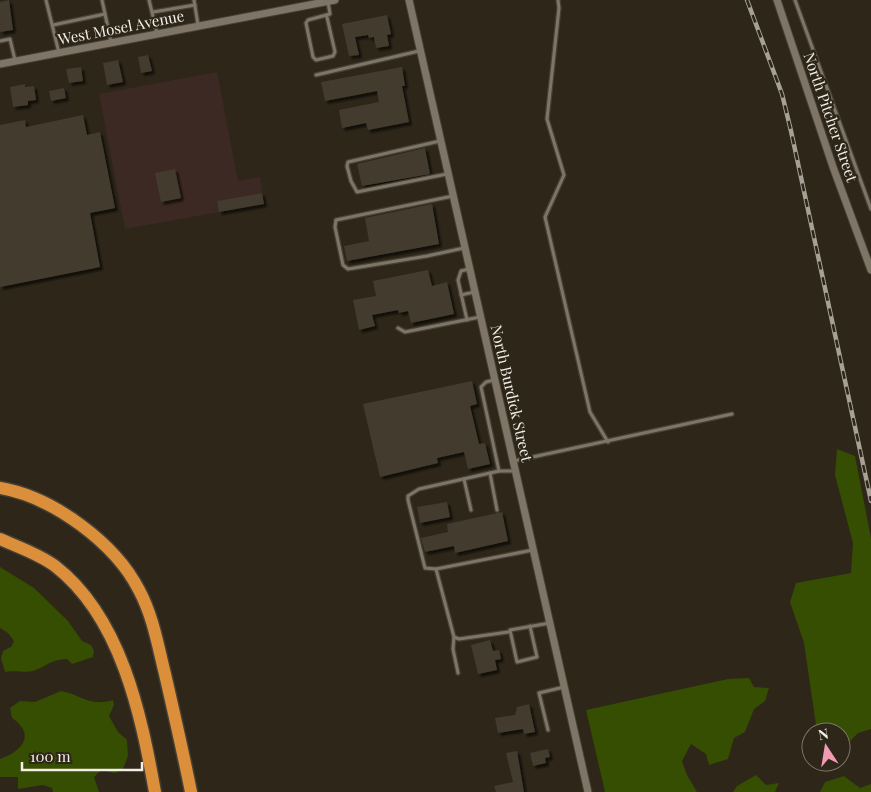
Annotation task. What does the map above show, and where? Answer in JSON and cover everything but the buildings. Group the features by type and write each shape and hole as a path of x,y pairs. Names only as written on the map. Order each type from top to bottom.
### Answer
{"highway":[{"path":"0,488 51,506 75,520 116,558 136,583 153,623 192,792"},
{"path":"0,539 54,566 82,592 108,629 126,669 155,792"}],"street":[{"name":"North Burdick Street","path":"408,0 588,792"},
{"name":"North Pitcher Street","path":"777,0 833,167 871,270"},
{"name":"West Mosel Avenue","path":"0,64 331,1"}],"lane":[{"path":"46,0 59,52"},
{"path":"102,0 111,43"},
{"path":"149,0 157,34"},
{"path":"558,0 559,8 547,118 564,175 545,217 590,412 608,442"},
{"path":"795,0 871,209"},
{"path":"327,17 308,20 306,23 313,57 316,60 333,56 335,52 327,17 330,14 331,1"},
{"path":"153,12 195,2 198,26"},
{"path":"53,25 105,14"},
{"path":"0,41 10,39 15,61"},
{"path":"316,75 420,51"},
{"path":"441,141 348,162 347,166 357,192 448,174"},
{"path":"453,196 336,220 335,227 343,265 348,268 428,256 465,248"},
{"path":"467,320 458,274 470,268"},
{"path":"461,295 475,292"},
{"path":"398,328 405,332 480,317"},
{"path":"495,380 486,382 481,388 500,471"},
{"path":"513,461 732,414"},
{"path":"515,470 500,471 419,489 408,496 422,561 425,568 436,569 533,550"},
{"path":"490,473 497,510"},
{"path":"464,479 471,510"},
{"path":"436,569 454,637 453,649 458,674"},
{"path":"454,637 459,639 508,632 551,623"},
{"path":"508,632 517,662 534,658 537,653 530,626"},
{"path":"548,730 540,693 564,687"}],"shaded area":[{"path":"217,72 238,181 260,177 262,193 217,201 219,212 125,229 99,94"}],"green space":[{"path":"837,449 855,456 871,538 871,729 858,733 851,740 851,722 816,722 804,643 790,602 796,583 851,573 853,543 835,475"},
{"path":"0,567 34,588 68,621 82,641 91,645 94,651 93,657 72,664 67,659 56,661 30,672 5,672 1,658 3,651 11,647 14,641 8,633 0,628"},
{"path":"749,678 754,687 769,688 765,701 754,709 745,732 734,738 728,759 709,765 706,754 691,744 682,761 687,775 697,792 605,792 586,710 728,679"},
{"path":"61,691 91,701 104,702 113,700 114,705 109,716 118,732 127,740 128,756 123,769 115,773 101,770 94,777 99,792 53,792 52,788 43,785 18,789 18,777 0,777 0,759 8,756 20,747 25,737 20,724 12,718 10,708 20,701 35,702"},
{"path":"756,775 766,785 779,783 775,792 733,792 737,786"},
{"path":"844,776 860,788 871,784 871,792 820,792 825,782"}],"railway":[{"path":"747,0 782,94 871,501"}]}
